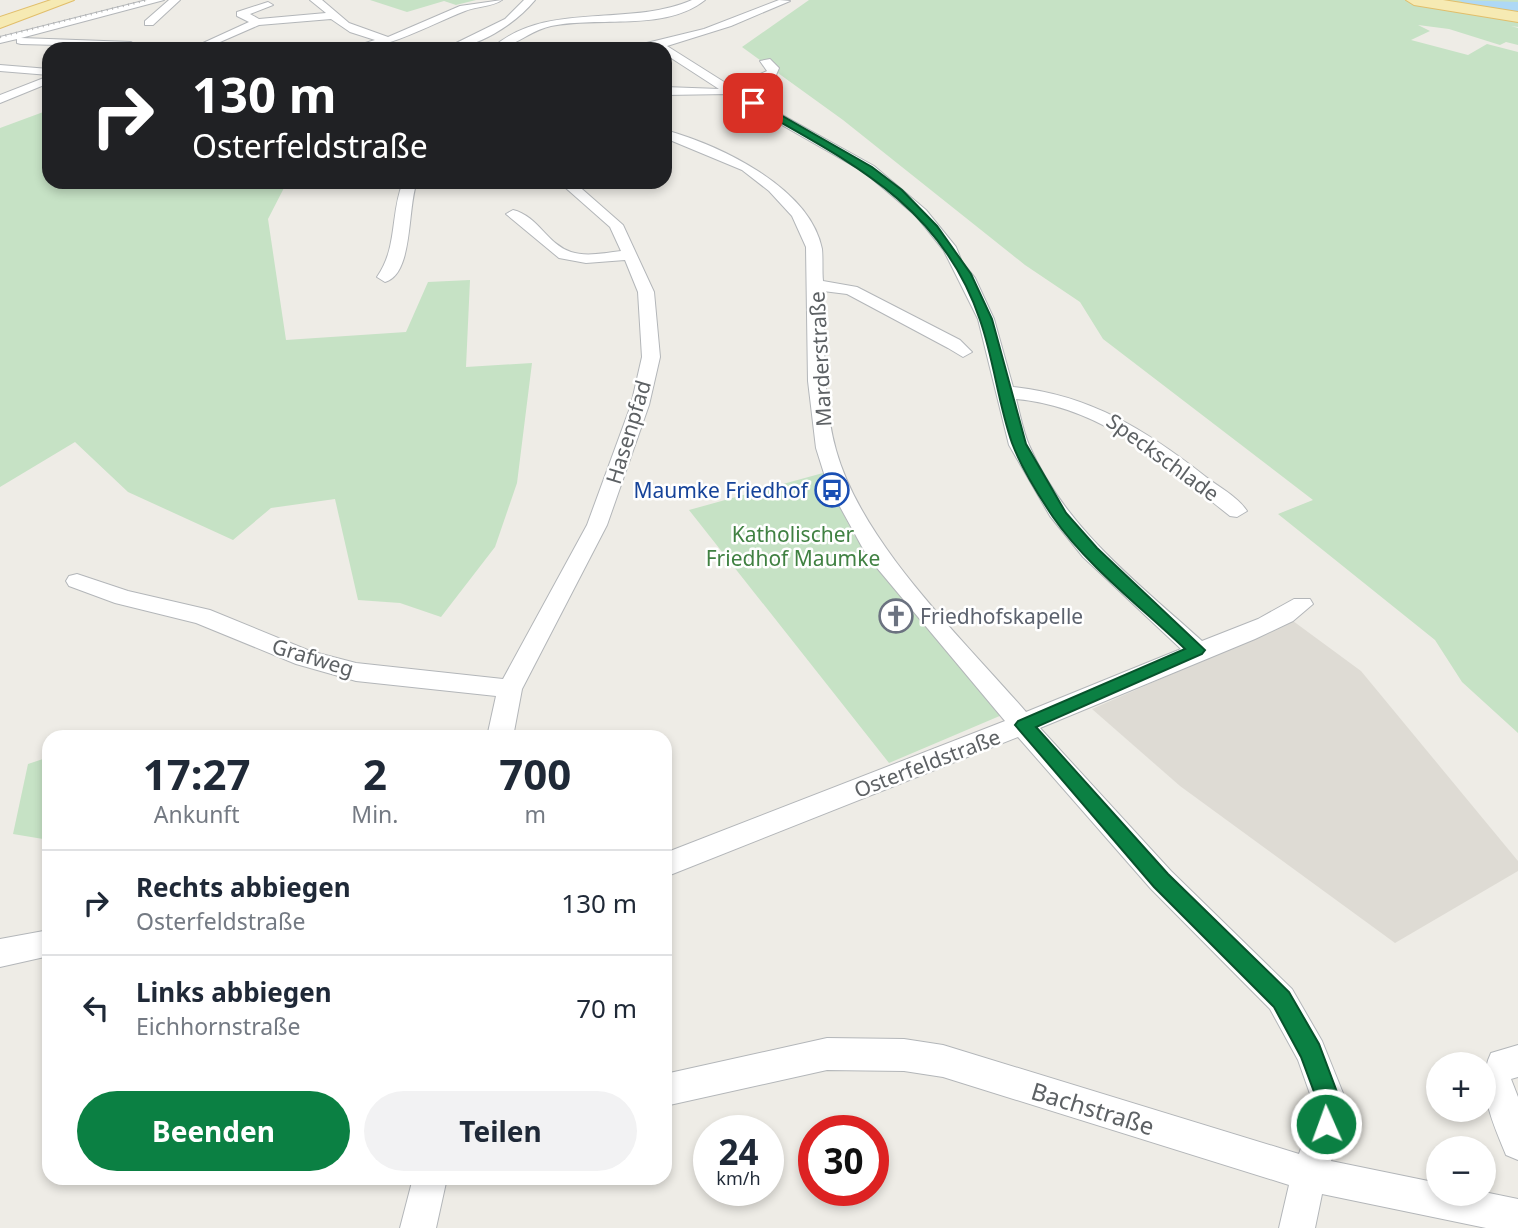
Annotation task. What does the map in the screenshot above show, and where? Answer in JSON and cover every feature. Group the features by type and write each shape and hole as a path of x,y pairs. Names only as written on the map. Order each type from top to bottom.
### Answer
{"main road":[{"path":"1,34 66,0"},
{"path":"1414,0 1518,17"}],"street":[{"path":"1,34 159,0"},
{"path":"149,23 175,0"},
{"path":"315,0 329,8 331,16 339,22 389,41"},
{"path":"384,42 464,8 497,0"},
{"path":"465,42 509,22 530,0"},
{"path":"508,42 526,31 548,23 678,12 700,0"},
{"path":"672,43 702,35 785,1"},
{"path":"257,22 241,14 268,5"},
{"path":"211,42 257,22 331,16"},
{"path":"1,34 96,42"},
{"path":"672,54 729,90 869,169 921,213 968,278 986,319 1019,444 1060,516 1091,551 1196,650"},
{"path":"672,92 698,94 729,90 765,79 772,68 766,61"},
{"path":"0,68 42,71"},
{"path":"0,99 42,82"},
{"name":"Marderstraße","path":"672,137 747,167 774,188 798,215 814,247 820,409 826,447 837,482 875,551 1024,725"},
{"path":"385,277 399,260 401,216 408,189"},
{"name":"Hasenpfad","path":"510,689 597,525 640,405 650,357 646,292 631,255 615,225 574,189"},
{"path":"513,214 530,222 548,245 571,257 631,255"},
{"path":"817,285 851,290 954,344 963,352"},
{"name":"Speckschlade","path":"1004,392 1038,393 1064,398 1111,418 1237,511"},
{"name":"Grafweg","path":"77,581 123,598 202,616 304,658 356,672 510,689"},
{"name":"Osterfeldstraße","path":"672,862 1024,725 1196,650 1281,618 1302,604"},
{"path":"501,730 510,689"},
{"path":"1024,725 1161,880 1281,999 1311,1052 1332,1108 1309,1174 1297,1228"},
{"path":"0,953 42,944"},
{"name":"Bachstraße","path":"672,1088 827,1054 904,1055 943,1061 1309,1174 1518,1217"},
{"path":"1518,1061 1502,1064 1495,1079 1518,1143"},
{"path":"418,1228 428,1185"}],"shaded area":[{"path":"1293,621 1361,671 1518,861 1518,871 1395,943 1180,786 1092,709"}],"green space":[{"path":"370,0 476,0 456,5 444,1 407,12"},
{"path":"809,0 1518,0 1518,27 1511,26 1518,28 1518,45 1506,42 1500,45 1449,29 1418,25 1430,31 1411,40 1468,55 1487,44 1518,52 1518,733 1462,682 1435,640 1278,514 1313,500 1103,339 1080,302 1025,265 843,120 742,47"},
{"path":"42,112 42,189 283,189 268,219 286,340 406,332 428,282 470,280 466,367 532,363 517,483 495,547 441,617 400,603 358,600 335,499 271,508 233,540 128,492 75,442 0,487 0,128"},
{"name":"Katholischer Friedhof Maumke","path":"823,473 854,535 1002,715 889,763 689,510"},
{"path":"42,759 42,839 13,834 28,764"}],"waterway":[{"path":"1467,0 1518,7"}],"railway":[{"path":"0,37 147,0"}],"place":[{"name":"Maumke Friedhof","path":"832,490"},
{"name":"Friedhofskapelle","path":"896,616"}],"route":[{"path":"753,103 869,169 899,192 934,229 965,274 986,319 1007,409 1019,444 1060,516 1091,551 1196,650 1024,725 1076,788 1161,880 1281,999 1311,1052 1332,1108 1326,1124"}]}
